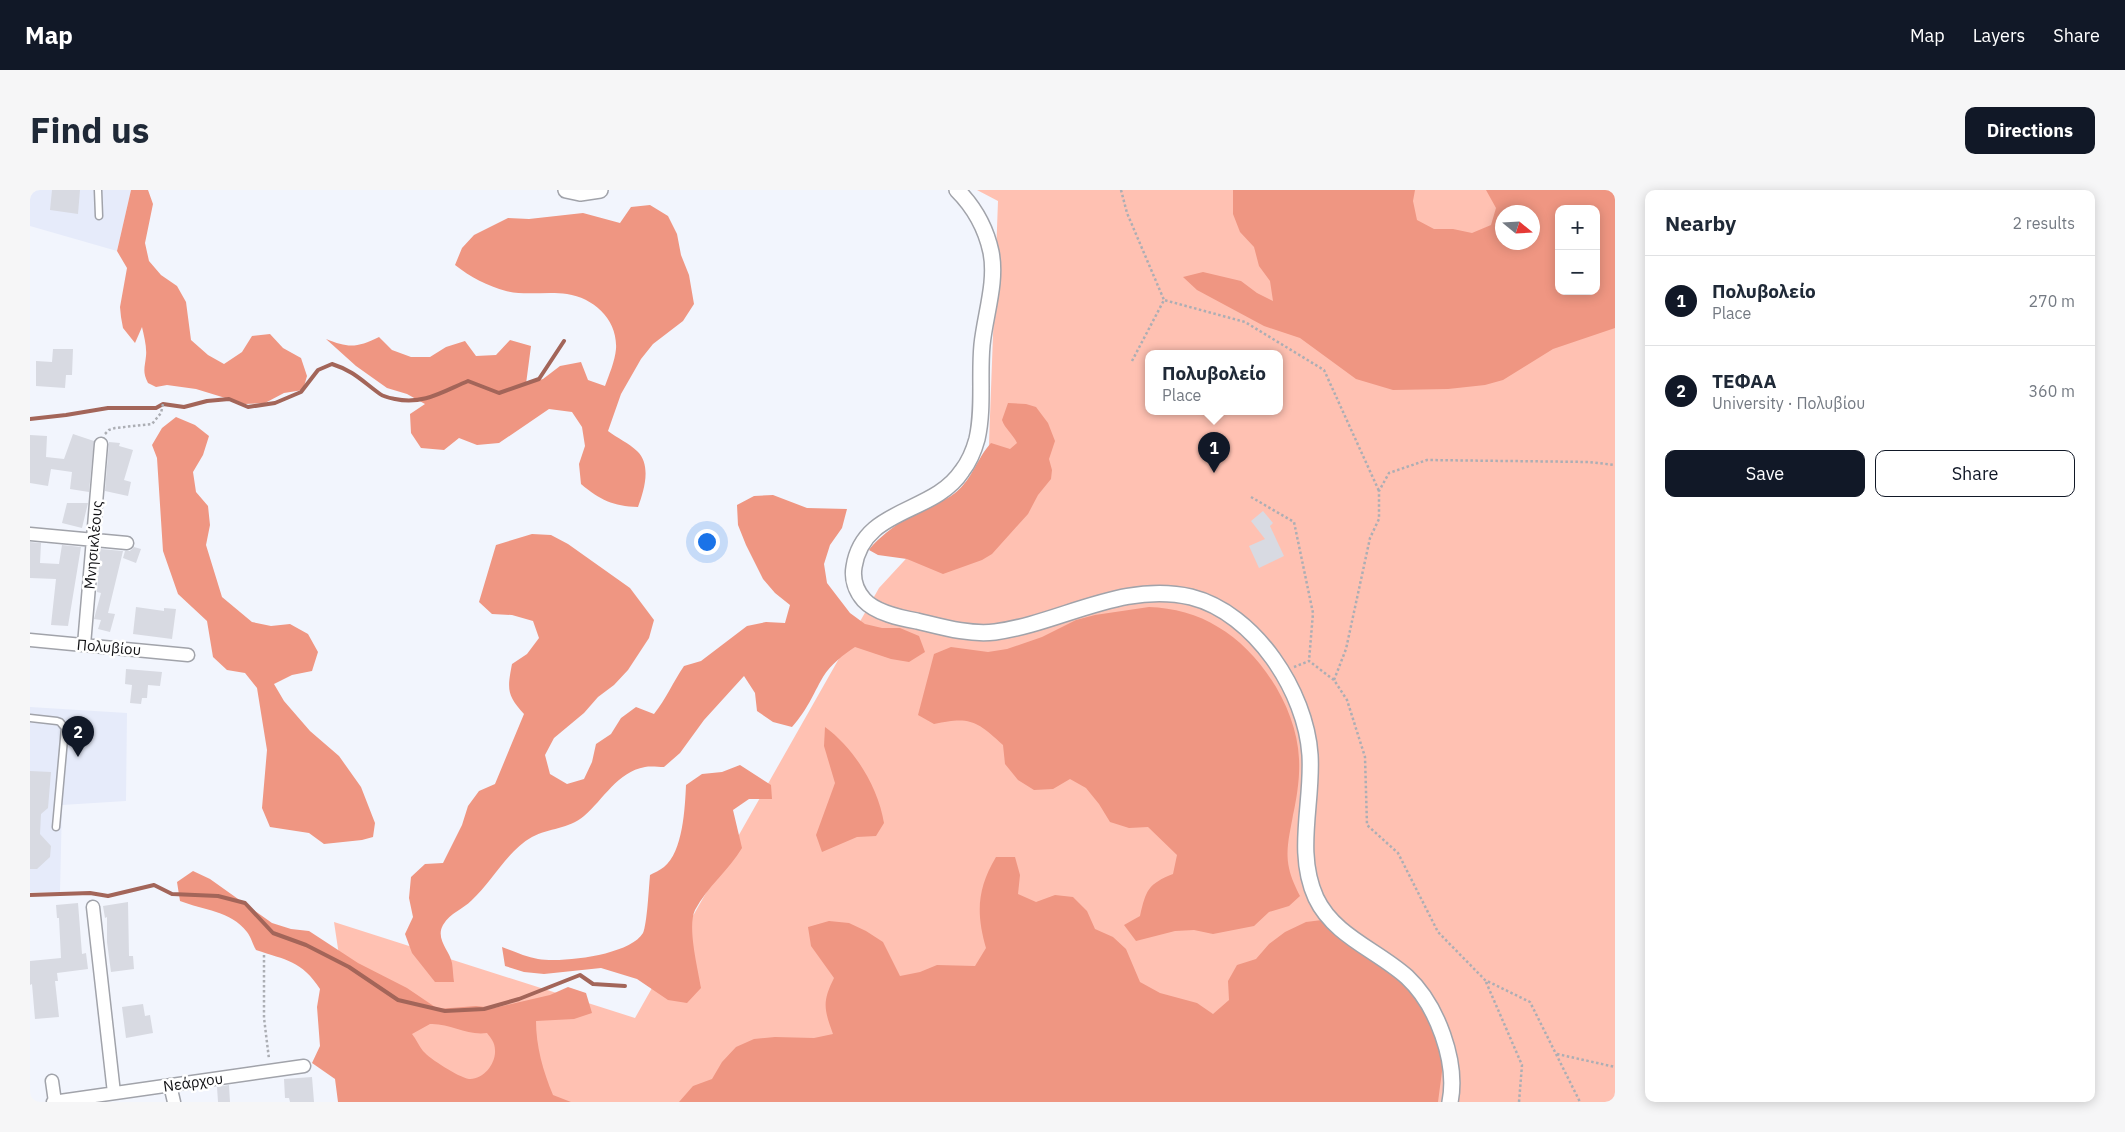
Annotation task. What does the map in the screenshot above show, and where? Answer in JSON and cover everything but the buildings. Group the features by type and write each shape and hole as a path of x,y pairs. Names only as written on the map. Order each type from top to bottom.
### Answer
{"street":[{"path":"566,190 580,193 600,190"},
{"path":"957,190 969,204 984,229 992,264 982,350 980,421 977,437 964,469 953,483 931,499 882,523 865,538 856,556 853,575 857,590 872,607 911,620 957,630 992,632 1127,596 1177,595 1209,604 1229,615 1256,637 1283,671 1305,724 1310,754 1306,853 1314,894 1324,912 1338,927 1409,979 1426,1002 1443,1034 1450,1060 1453,1089 1450,1102"},
{"name":"Μνησικλέους","path":"84,645 102,444"},
{"path":"30,534 127,543"},
{"name":"Πολυβίου","path":"30,640 188,655"},
{"path":"93,907 114,1093"},
{"name":"Νεάρχου","path":"54,1102 72,1101 114,1093 304,1066"},
{"path":"52,1081 54,1102"},
{"path":"170,1085 174,1102"}],"lane":[{"path":"98,190 99,216"},
{"path":"30,718 57,721 65,728 56,827"}],"path":[{"path":"1121,190 1127,214 1164,300"},
{"path":"1132,362 1164,300"},
{"path":"1164,300 1245,322 1324,370 1379,491 1379,520 1370,538 1346,649 1334,680"},
{"path":"102,444 109,430 152,424 160,413 163,404"},
{"path":"1379,491 1389,473 1427,460 1590,462 1615,465"},
{"path":"1251,497 1294,522 1313,613 1309,661"},
{"path":"1283,671 1309,661"},
{"path":"1309,661 1334,680 1347,700 1365,757 1367,826 1398,853 1438,932 1485,980 1530,1002 1580,1102"},
{"path":"264,955 264,1018 271,1070"},
{"path":"1485,980 1522,1064 1519,1102"},
{"path":"1557,1054 1615,1067"}],"shaded area":[{"path":"30,190 131,190 117,251 30,226"},
{"path":"131,190 148,190 153,204 145,243 149,261 161,275 177,286 186,302 191,340 208,355 224,364 242,352 252,336 270,334 283,348 301,358 307,376 303,390 284,393 265,403 245,404 196,389 167,385 156,387 148,383 144,373 146,349 142,327 135,343 123,328 120,307 127,268 117,251"},
{"path":"977,190 1615,190 1615,1102 361,1102 334,922 635,1018 879,588 988,470 998,201"},
{"path":"1233,190 1415,190 1413,201 1417,220 1434,229 1453,229 1472,233 1491,225 1495,211 1495,250 1540,250 1540,205 1495,206 1486,190 1615,190 1615,328 1553,349 1503,380 1485,385 1448,389 1393,390 1356,379 1300,338 1264,326 1197,290 1183,277 1203,272 1241,281 1257,293 1273,301 1270,281 1259,266 1254,247 1240,232 1233,214"},
{"path":"650,205 668,216 677,234 681,255 689,275 694,304 683,321 653,344 641,359 621,394 608,431 634,448 642,457 645,478 638,507 614,504 594,494 581,484 579,464 585,446 582,427 572,412 549,409 499,443 477,445 459,438 444,450 421,448 411,433 410,414 425,404 407,394 387,388 356,366 326,339 352,346 379,337 392,350 411,357 430,357 446,347 465,341 476,356 496,355 510,340 531,346 526,384 543,379 560,366 581,362 588,380 605,386 612,368 616,338 608,320 595,306 577,296 567,294 506,291 479,281 455,265 462,248 474,235 508,218 529,219 583,213 620,223 631,207"},
{"path":"1008,403 1026,404 1036,407 1048,423 1055,441 1049,459 1052,470 1051,479 1038,495 1028,514 992,554 982,560 943,574 907,559 878,555 869,550 900,522 925,508 943,501 961,488 991,443 1010,449 1017,443 1002,420"},
{"path":"176,417 195,425 209,436 203,455 193,472 196,492 208,506 210,525 206,545 222,597 252,622 271,626 290,624 308,634 318,652 312,671 292,675 274,684 284,701 310,731 339,756 361,787 375,823 373,837 324,844 309,833 270,827 262,808 267,750 257,688 245,673 227,670 213,657 207,621 178,594 163,551 157,458 152,445 162,428"},
{"path":"773,495 807,508 847,509 842,528 830,545 824,564 827,583 850,613 865,624 882,628 900,628 919,636 925,652 909,662 891,659 855,647 837,660 826,672 806,708 792,727 773,722 757,711 755,693 744,676 704,720 680,753 664,767 645,767 626,774 584,816 572,824 532,837 515,850 479,893 443,925 441,935 451,958 454,982 435,982 412,953 405,934 413,917 409,898 411,877 425,864 443,863 462,825 468,806 479,791 495,784 524,714 511,697 509,680 512,664 527,654 539,638 533,621 512,615 492,614 479,602 496,545 532,534 551,535 568,544 630,588 654,620 649,638 628,670 614,685 598,697 584,713 554,738 545,755 550,774 567,784 584,779 592,762 596,744 611,734 621,718 636,707 654,714 684,666 701,661 747,626 766,622 785,623 790,605 775,593 763,579 738,525 737,505 754,496"},
{"path":"1149,607 1176,610 1194,615 1210,622 1234,638 1249,651 1274,684 1292,721 1297,740 1299,773 1288,841 1288,855 1291,875 1300,896 1289,906 1269,912 1254,926 1213,934 1194,930 1175,931 1136,941 1124,925 1140,916 1149,889 1158,881 1173,874 1177,855 1148,827 1129,828 1110,822 1086,788 1070,779 1053,789 1034,790 1018,780 1005,764 1003,745 986,730 972,722 956,721 934,724 918,715 934,654 951,647 988,652 1007,649 1042,637 1076,620 1095,615"},
{"path":"30,707 127,713 126,801 62,805 60,892 30,892"},
{"path":"825,727 846,746 864,770 881,809 884,823 876,836 857,837 822,852 816,835 835,783 824,746"},
{"path":"740,765 771,785 772,799 749,799 733,810 742,848 695,910 692,927 701,988 687,1003 668,1000 637,979 601,968 544,974 524,972 505,966 502,947 533,958 563,960 611,952 636,941 644,929 650,875 664,867 670,860 679,840 684,817 686,785 702,774 722,772"},
{"path":"996,857 1015,857 1020,875 1018,894 1036,902 1055,895 1073,897 1087,911 1095,929 1113,937 1126,949 1140,982 1160,993 1197,1003 1213,1014 1229,1000 1228,981 1237,965 1256,959 1269,944 1285,932 1306,922 1322,920 1411,990 1434,1021 1443,1064 1438,1102 679,1102 693,1086 712,1079 722,1062 736,1047 754,1039 775,1037 814,1038 833,1034 826,1012 826,1000 834,978 811,946 808,927 829,921 849,923 866,931 883,942 900,976 920,972 937,965 975,966 986,948 981,924 980,901 985,880"},
{"path":"193,871 210,879 272,923 291,929 309,931 358,963 407,988 438,1009 476,1006 494,1008 550,995 568,987 586,993 592,1013 574,1019 536,1021 537,1040 541,1058 553,1095 571,1102 338,1102 335,1079 312,1063 320,1046 317,1007 320,989 307,972 300,967 285,959 256,950 247,932 233,920 225,915 180,901 177,882","holes":["430,1024 472,1033 487,1033 494,1043 495,1050 493,1061 488,1070 474,1079 464,1078 438,1063 427,1054 412,1034"]}],"waterway":[{"path":"30,419 108,408 156,408 163,404 184,407 207,401 229,399 248,407 275,403 301,392 318,370 332,364 352,373 382,395 395,399 424,399 468,381 499,393 539,379 564,341"},
{"path":"30,895 90,893 108,896 154,885 172,894 218,896 245,903 273,933 306,945 349,967 398,1000 445,1011 484,1009 519,999 580,975 593,984 625,986"}],"place":[{"name":"Πολυβολείο","path":"1214,473"},
{"name":"ΤΕΦΑΑ","path":"78,757"}]}
